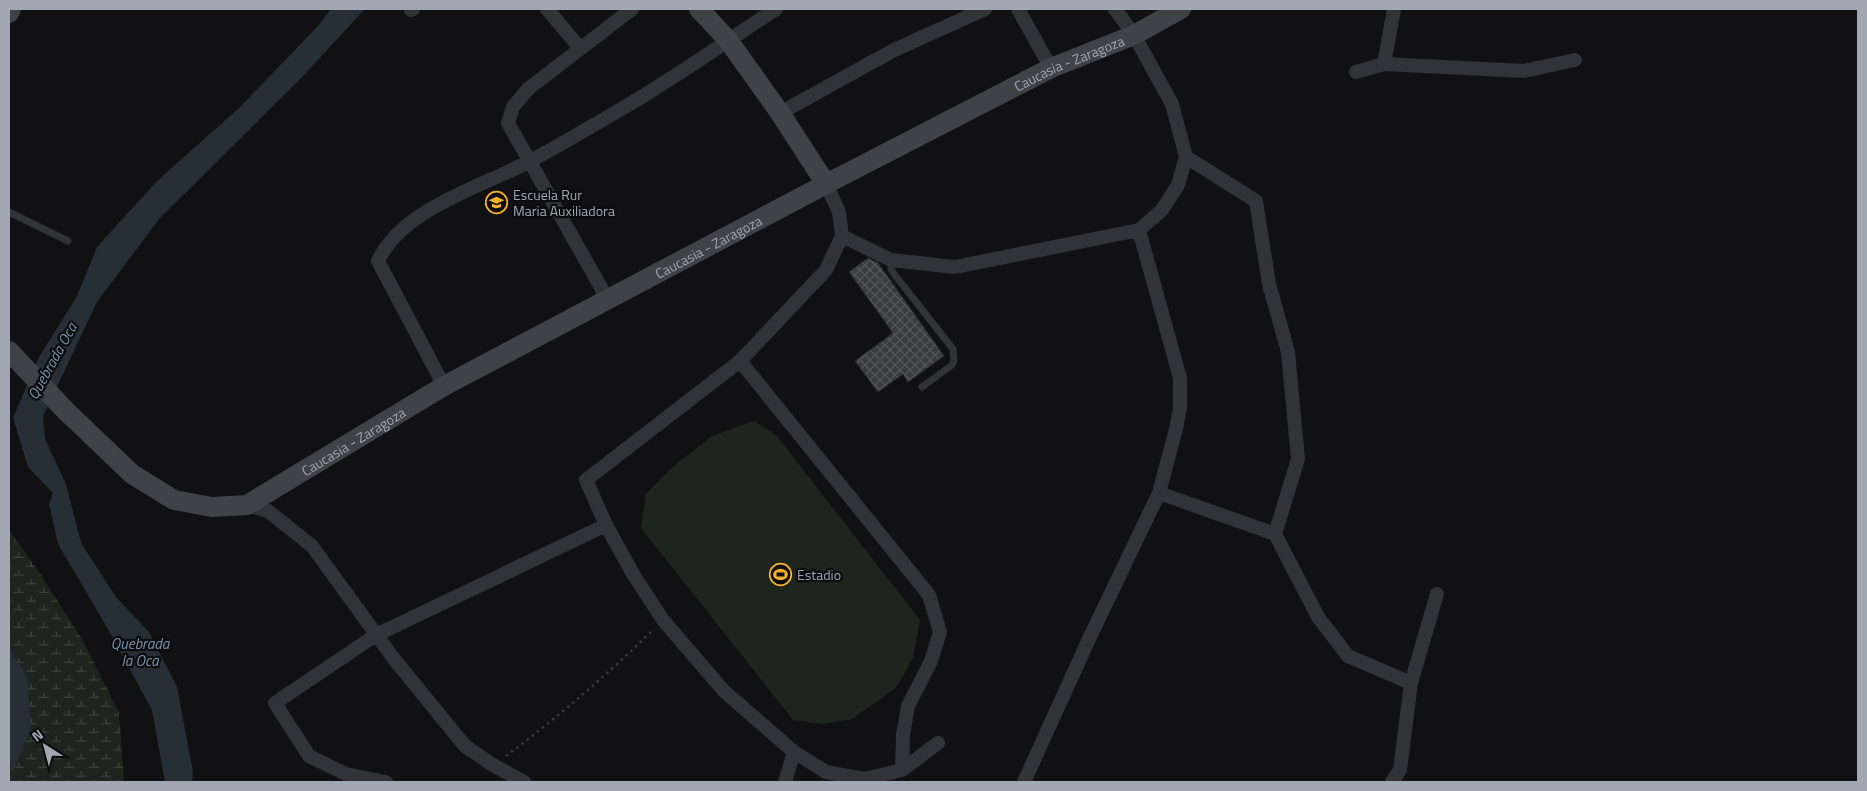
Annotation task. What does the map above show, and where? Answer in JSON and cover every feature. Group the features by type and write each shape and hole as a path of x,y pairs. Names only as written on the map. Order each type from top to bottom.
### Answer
{"main road":[{"path":"9,13 11,9"},
{"path":"699,9 728,40 780,113 826,184"},
{"name":"Caucasia - Zaragoza","path":"247,505 444,386 826,184 1051,68 1134,35 1181,9"},
{"path":"11,354 66,412 132,474 174,500 212,508 247,505"}],"street":[{"path":"547,9 580,48"},
{"path":"608,300 508,123 513,107 528,89 632,9"},
{"path":"444,386 378,261 384,248 393,237 440,203 529,162 625,107 776,9"},
{"path":"780,113 894,50 985,9"},
{"path":"1018,9 1051,68"},
{"path":"842,236 891,260 955,267 1139,230 1162,210 1178,185 1186,157 1172,104 1134,35 1115,9"},
{"path":"1384,64 1394,9"},
{"path":"1356,72 1384,64 1524,70 1575,60"},
{"path":"1186,157 1256,201 1269,284 1288,352 1298,459 1275,534"},
{"path":"826,184 839,212 842,236 826,270 740,361 586,480 606,526 633,574 663,620 724,691 794,752 826,772 864,779 902,770 938,743"},
{"path":"1024,782 1158,493 1179,415 1180,378 1139,230"},
{"path":"740,361 929,595 940,632 931,661 908,706 903,735 902,770"},
{"path":"1158,493 1275,534 1318,617 1348,656 1412,683"},
{"path":"247,505 268,510 312,546 394,659 465,746 493,765 524,782"},
{"path":"386,782 346,774 309,756 276,703 376,635 606,526"},
{"path":"1392,782 1400,770 1412,683 1437,594"},
{"path":"785,782 794,752"}],"lane":[{"path":"9,212 68,241"},
{"path":"891,260 891,269 894,274 953,349 954,360 952,365 922,387"}],"path":[{"path":"493,765 560,715 610,672 663,620"}],"green space":[{"name":"Estadio","path":"754,421 776,435 920,620 913,658 896,688 852,719 822,724 793,720 641,528 646,494 670,469 712,436"},
{"path":"9,530 39,572 82,639 119,713 124,782 9,782"}],"water":[{"name":"Quebrada la Oca","path":"331,9 365,9 301,78 160,218 97,302 43,416 45,439 66,484 81,543 116,597 149,632 177,687 193,772 192,782 165,782 152,710 58,544 49,504 53,493 28,467 13,418 39,357 76,298 97,247 157,181 239,108 319,25"},
{"path":"9,649 27,676 31,729 12,773 9,756"}],"building":[{"path":"868,258 878,263 944,356 908,382 903,374 878,392 855,361 893,333 849,272"}],"place":[{"name":"Escuela Rur Maria Auxiliadora","path":"497,202"},
{"name":"Estadio","path":"781,574"}],"water label":[{"name":"Quebrada Oca","path":"52,361"}]}
